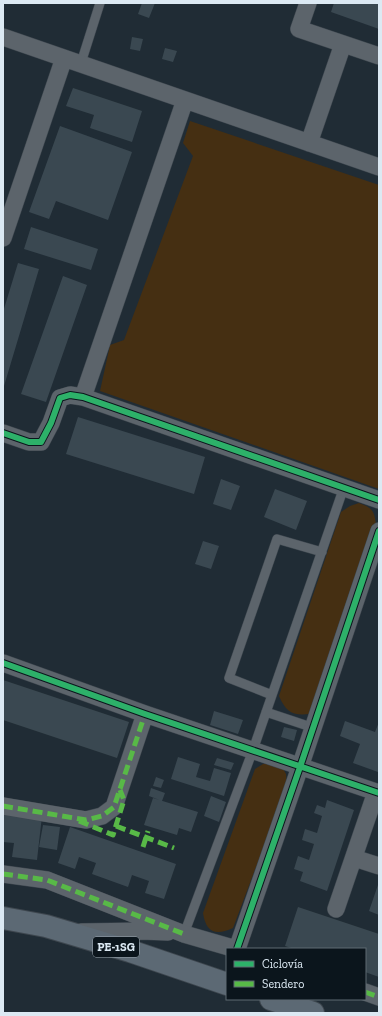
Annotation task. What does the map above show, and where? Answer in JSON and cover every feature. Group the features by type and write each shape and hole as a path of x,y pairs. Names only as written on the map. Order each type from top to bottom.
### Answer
{"main road":[{"name":"PE-1SG","path":"3,918 46,926 226,984"},
{"path":"275,1000 304,1008"}],"street":[{"path":"308,3 299,29 379,56"},
{"path":"3,37 379,167"},
{"path":"309,143 343,44"},
{"path":"3,238 64,58"},
{"path":"82,397 185,100"},
{"path":"3,433 29,442 41,442 51,423 60,398 70,395 82,397 379,500"},
{"path":"236,948 314,728 379,531"},
{"path":"3,663 145,714 378,793 336,909"},
{"path":"3,806 86,820 102,816 114,807 145,714"},
{"path":"354,858 379,866"},
{"path":"3,874 47,880 184,934 233,948"},
{"path":"68,933 141,931 184,934"},
{"path":"366,992 379,997"}],"lane":[{"path":"81,63 100,3"},
{"path":"184,934 253,750 344,487"},
{"path":"272,695 229,678 277,539 322,552"},
{"path":"266,712 314,728"}],"shaded area":[{"path":"190,121 379,185 379,489 100,391 110,345 124,340 193,156 183,143"},
{"path":"359,503 372,510 376,524 310,714 290,712 284,706 279,696 341,512 350,506"},
{"path":"272,763 281,765 286,774 287,785 233,928 222,932 213,931 209,929 204,920 203,913 255,769 263,764"}],"building":[{"path":"142,3 155,3 149,18 138,14"},
{"path":"334,3 379,3 379,29 331,12"},
{"path":"132,37 143,39 140,51 130,49"},
{"path":"165,48 177,51 173,62 162,59"},
{"path":"73,88 142,111 132,142 90,128 94,115 66,106"},
{"path":"60,126 132,152 108,220 56,201 49,219 29,212"},
{"path":"31,227 98,249 91,270 24,249"},
{"path":"18,263 39,269 3,386 3,312"},
{"path":"63,276 87,285 46,402 21,394"},
{"path":"78,417 205,457 194,494 66,454"},
{"path":"221,479 240,486 231,510 213,504"},
{"path":"275,489 307,501 296,530 264,517"},
{"path":"203,541 219,546 211,569 195,564"},
{"path":"3,680 129,722 117,758 3,720"},
{"path":"214,711 243,720 238,734 210,725"},
{"path":"345,721 375,732 379,722 378,772 353,763 360,744 340,736"},
{"path":"284,727 297,730 294,741 281,737"},
{"path":"178,757 200,764 196,777 210,781 214,768 231,773 224,796 171,779"},
{"path":"217,758 234,763 231,770 214,765"},
{"path":"156,777 164,780 161,788 153,786"},
{"path":"151,788 165,793 162,801 149,796"},
{"path":"211,796 226,802 219,822 204,816"},
{"path":"153,798 198,812 191,832 179,828 177,835 144,825"},
{"path":"327,800 354,810 327,891 300,881 303,872 294,869 298,856 309,860 314,844 302,840 305,829 317,833 322,816 314,813 317,805 325,808"},
{"path":"3,811 42,816 37,860 12,857 14,843 3,842"},
{"path":"43,825 60,827 57,850 39,847"},
{"path":"70,827 176,864 164,899 145,893 149,881 132,875 128,887 92,874 96,863 79,857 75,869 58,863"},
{"path":"379,882 379,915 369,911"},
{"path":"298,907 379,934 379,977 366,972 366,948 291,948 285,946"}],"marked path":[{"path":"3,806 86,820 102,816 114,807 145,714"},
{"path":"79,821 113,835 124,800 120,790"},
{"path":"116,826 174,848"},
{"path":"143,847 148,831"},
{"path":"3,874 47,880 184,934"},
{"path":"366,992 379,997"}],"cycle path":[{"path":"3,433 29,442 41,442 51,423 60,398 70,395 83,397 379,500"},
{"path":"237,948 379,531"},
{"path":"3,663 145,714 379,793"}]}
